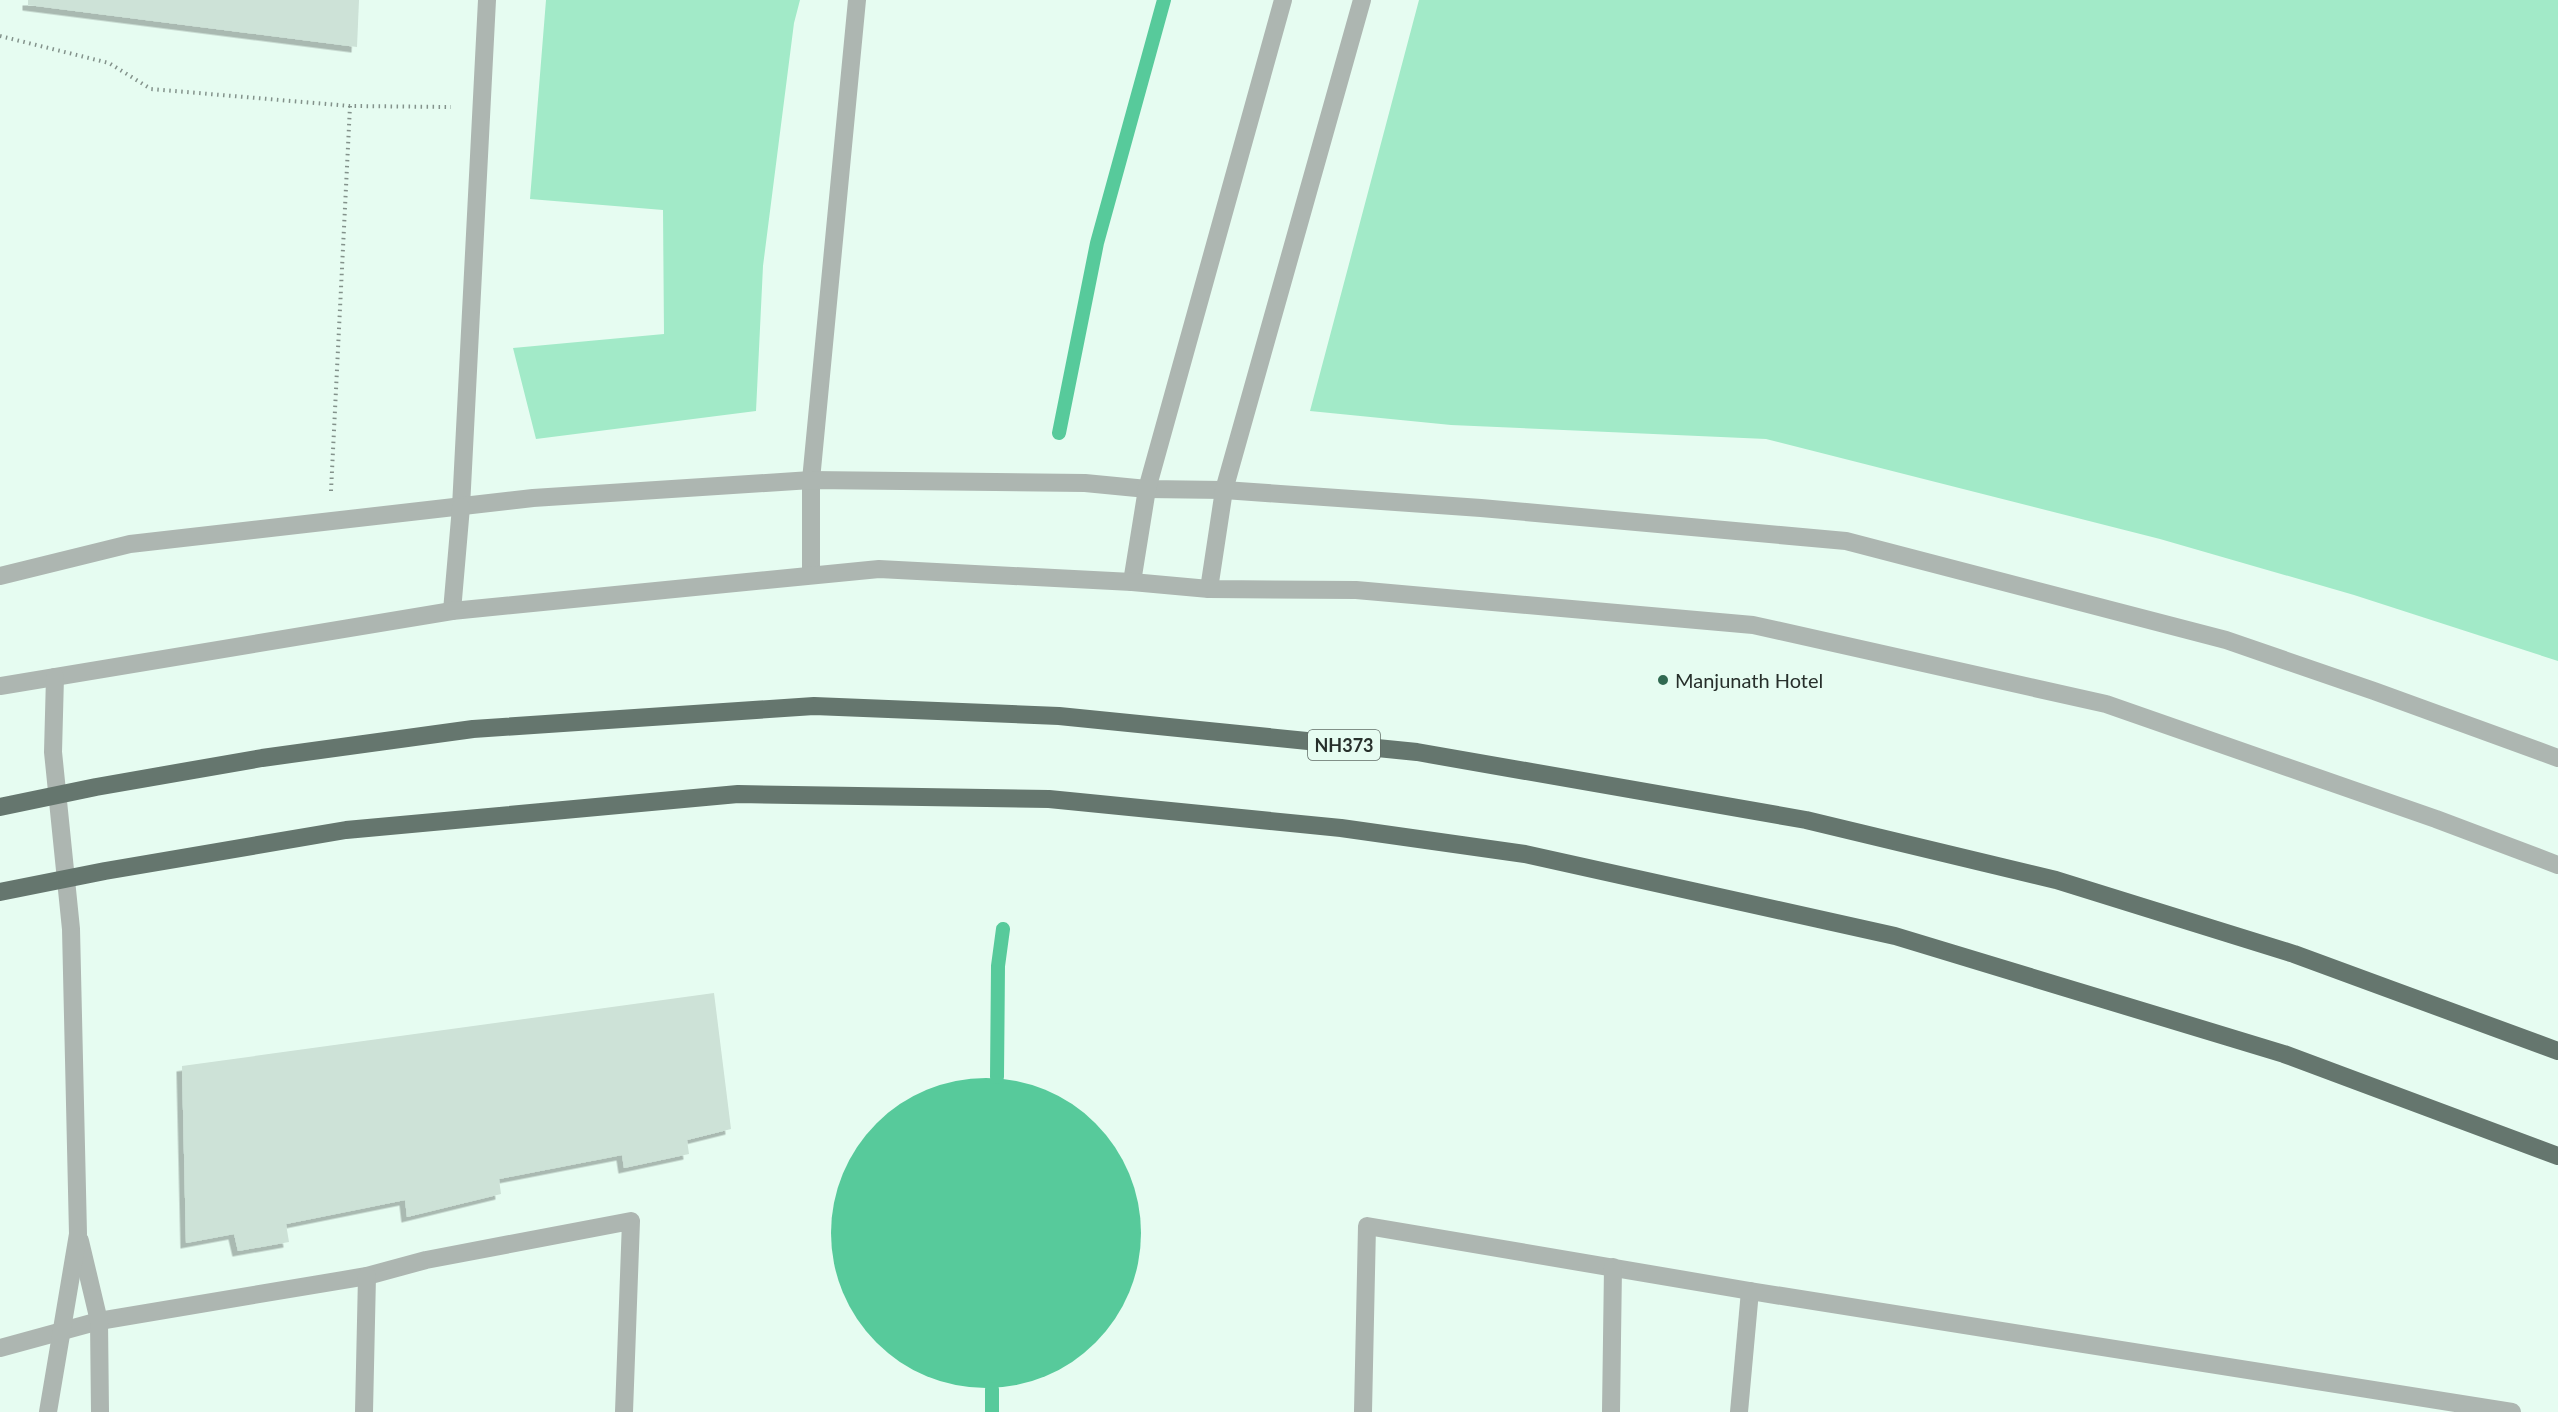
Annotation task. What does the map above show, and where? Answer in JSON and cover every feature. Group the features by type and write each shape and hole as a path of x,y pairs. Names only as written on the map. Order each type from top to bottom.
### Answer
{"highway":[{"name":"NH373","path":"6,805 262,758 473,729 813,706 1059,716 1417,752 1806,820 2056,880 2294,954 2558,1051"},
{"path":"0,892 105,871 346,830 738,794 1049,799 1341,828 1525,854 1895,936 2284,1054 2558,1156"}],"street":[{"path":"452,611 461,507 487,0"},
{"path":"811,575 811,480 857,0"},
{"path":"1132,582 1147,489 1283,0"},
{"path":"1209,589 1224,490 1362,0"},
{"path":"0,576 130,544 533,498 811,480 1085,483 1147,489 1224,490 1481,508 1846,541 2226,640 2558,758"},
{"path":"0,686 452,611 879,569 1132,582 1209,589 1356,590 1753,625 2106,704 2436,819 2558,866"},
{"path":"48,1412 78,1234 71,929 53,752 55,677"},
{"path":"0,1348 99,1321 367,1276 426,1260 631,1221 624,1412"},
{"path":"1363,1412 1367,1226 1750,1291 2512,1412"},
{"path":"78,1234 99,1321 100,1412"},
{"path":"1611,1412 1613,1267"},
{"path":"364,1412 367,1276"},
{"path":"1739,1412 1750,1291"}],"path":[{"path":"0,36 109,63 151,89 350,106 482,108"},
{"path":"330,522 350,106"}],"shaded area":[{"path":"546,0 800,0 794,23 763,266 756,411 536,439 513,348 664,334 663,210 530,199"},
{"path":"1419,0 2558,0 2558,661 2354,595 2160,539 1766,439 1451,425 1310,411"},
{"path":"986,1078 1016,1081 1045,1090 1072,1104 1096,1123 1115,1147 1129,1174 1138,1203 1141,1233 1138,1263 1129,1292 1115,1319 1096,1343 1072,1362 1045,1376 1016,1385 986,1388 956,1385 927,1376 900,1362 876,1343 857,1319 843,1292 834,1263 831,1233 834,1203 843,1174 857,1147 876,1123 900,1104 927,1090 956,1081"}],"building":[{"path":"28,0 359,0 357,47 28,5"},
{"path":"714,993 731,1129 687,1140 689,1154 624,1168 622,1155 499,1179 501,1194 407,1217 405,1200 286,1224 289,1242 238,1251 234,1234 186,1243 182,1066"}],"waterway":[{"path":"1059,433 1097,243 1164,0"},
{"path":"997,1077 998,966 1003,929"},
{"path":"992,1389 992,1412"}],"place":[{"name":"Manjunath Hotel","path":"1663,680"}]}
